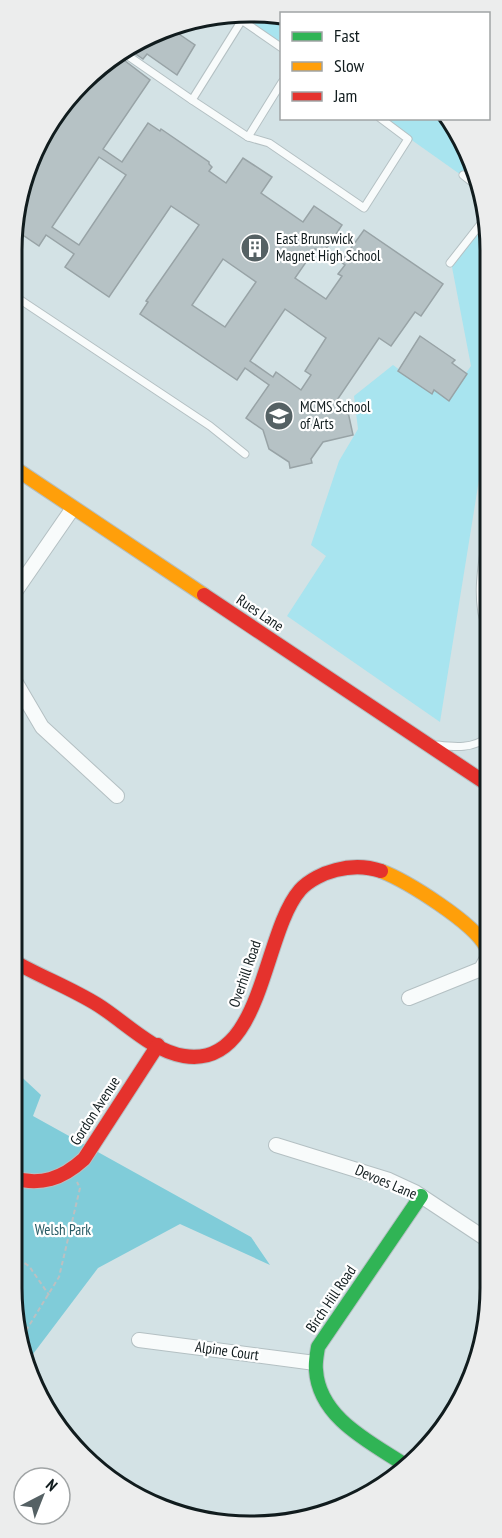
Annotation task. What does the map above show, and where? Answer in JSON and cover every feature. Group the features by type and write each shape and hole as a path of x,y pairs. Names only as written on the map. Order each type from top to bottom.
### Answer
{"street":[{"name":"Rues Lane","path":"22,474 480,779"},
{"path":"22,582 73,508"},
{"path":"22,693 42,727 117,796"},
{"name":"Overhill Road","path":"22,966 96,1004 175,1054 198,1057 215,1053 235,1040 247,1020 285,911 307,884 322,875 338,869 363,867 389,873 472,929 480,938"},
{"path":"409,999 480,969"},
{"name":"Gordon Avenue","path":"22,1181 39,1183 52,1181 72,1171 84,1159 158,1045"},
{"name":"Devoes Lane","path":"276,1145 389,1180 421,1196 480,1235"},
{"name":"Birch Hill Road","path":"315,1363 318,1347 421,1196"},
{"name":"Alpine Court","path":"139,1340 315,1363"},
{"path":"315,1363 319,1390 333,1414 399,1461"}],"lane":[{"path":"244,22 280,47"},
{"path":"192,100 237,23"},
{"path":"130,57 248,137 269,143 364,208 408,138 383,120"},
{"path":"248,137 280,85"},
{"path":"463,175 467,178"},
{"path":"450,263 478,227"},
{"path":"22,301 210,426 245,454"},
{"path":"425,743 452,747 480,742"}],"path":[{"path":"27,1330 59,1277 80,1188 72,1171"},
{"path":"22,1261 29,1266 49,1295"}],"shaded area":[{"path":"245,22 280,24 280,47"},
{"path":"383,120 438,120 456,150 468,180"},
{"path":"478,228 480,473 440,722 287,616 326,556 311,545 339,461 358,429 354,396 393,365 431,393 434,389 448,398 471,366 452,267"}],"green space":[{"name":"Welsh Park","path":"22,1077 41,1095 33,1116 251,1237 270,1265 180,1224 98,1268 33,1354 24,1317 22,1287"}],"building":[{"path":"180,34 195,45 177,75 147,54 143,59 136,54"},
{"name":"East Brunswick Magnet High School","path":"125,61 150,80 103,149 122,162 148,123 160,131 161,129 209,162 212,167 209,171 226,183 243,158 272,177 261,193 303,222 314,206 342,225 323,254 315,249 295,278 326,299 342,276 338,274 345,265 341,262 364,230 443,284 421,316 415,312 391,346 379,338 335,403 348,412 353,435 323,442 311,459 312,463 290,468 289,462 269,449 263,430 246,418 269,385 245,368 237,380 140,314 148,302 146,301 199,225 171,206 109,297 65,267 74,254 46,235 39,246 23,235 24,221 30,192 46,150 61,124 79,100 100,79","holes":["99,157 126,175 79,245 52,227","223,259 256,282 225,327 192,305","285,309 326,338 305,371 311,375 301,390 276,372 273,377 250,361"]},
{"path":"420,336 455,360 452,363 467,374 449,401 434,390 432,394 398,371"}],"traffic: fast":[{"path":"399,1461 348,1427 336,1415 326,1402 319,1387 316,1364 318,1347 421,1196"}],"traffic: slow":[{"path":"22,473 204,595"},
{"path":"381,871 439,904 468,926 480,938"}],"traffic: jam":[{"path":"204,595 480,779"},
{"path":"22,966 88,999 161,1048 184,1056 210,1054 230,1042 245,1021 287,910 300,890 317,877 336,870 358,867 381,871"},
{"path":"22,1180 51,1179 68,1172 84,1159 158,1045"}],"place":[{"name":"East Brunswick Magnet High School","path":"255,248"},
{"name":"MCMS School of Arts","path":"279,416"}]}
